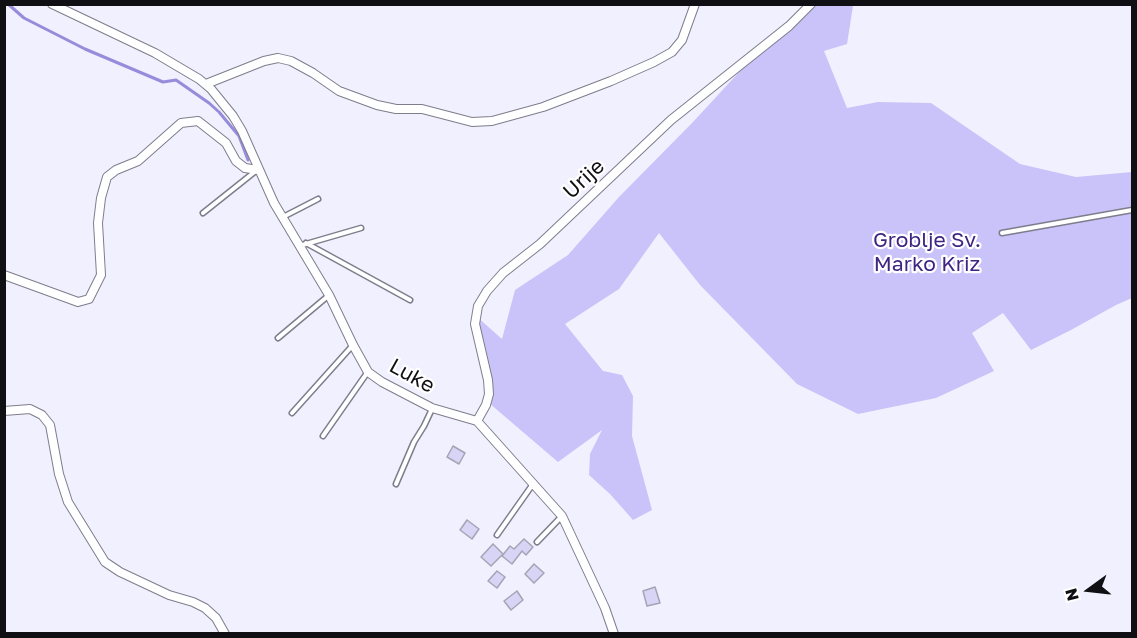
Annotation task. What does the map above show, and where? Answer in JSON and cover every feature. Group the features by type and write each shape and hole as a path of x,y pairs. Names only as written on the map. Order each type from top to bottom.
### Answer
{"street":[{"name":"Luke","path":"51,4 155,53 206,84 233,116 242,131 274,203 303,245 352,345 368,372 382,382 432,408 477,421"},
{"path":"206,84 264,61 278,58 291,61 339,91 377,105 435,112 472,122 492,121 543,106 611,81 672,52 682,40 694,4"},
{"name":"Urije","path":"477,421 489,394 475,324 478,306 487,291 503,273 540,244 671,120 811,4"},
{"path":"4,275 78,302 89,298 101,275 98,224 101,198 107,177 116,170 138,161 181,123 198,121 226,143 236,161 245,168 258,170"},
{"path":"4,411 30,409 42,415 50,425 59,474 68,502 105,562 120,572 169,595 205,608 216,618 225,633"},
{"path":"477,421 562,516 605,608 614,633"}],"lane":[{"path":"204,213 258,170"},
{"path":"282,217 318,200"},
{"path":"1002,233 1132,210"},
{"path":"303,245 361,228"},
{"path":"303,245 410,300"},
{"path":"278,338 329,295"},
{"path":"292,413 352,345"},
{"path":"323,436 368,372"},
{"path":"396,484 432,408"},
{"path":"497,535 533,483"},
{"path":"537,542 562,516"}],"green space":[{"name":"Groblje Sv. Marko Kriz","path":"816,5 856,5 853,6 847,44 824,51 847,108 878,102 931,103 1020,164 1076,177 1132,172 1132,298 1031,350 1003,313 972,333 994,371 936,398 858,414 797,384 700,285 659,233 619,289 565,324 603,371 622,375 633,396 632,436 652,510 633,520 589,475 590,454 602,430 558,462 489,403 476,316 502,339 515,290 568,255 619,197 693,122 777,31"}],"building":[{"path":"453,446 465,453 459,464 447,457"},
{"path":"467,520 479,529 472,539 460,530"},
{"path":"524,539 533,547 526,555 522,551 512,564 502,556 510,546 514,549"},
{"path":"493,544 503,554 491,566 481,557"},
{"path":"534,564 544,573 534,583 525,574"},
{"path":"497,571 505,577 497,588 488,581"},
{"path":"655,587 660,603 647,606 643,591"},
{"path":"517,591 523,600 511,610 504,601"}],"waterway":[{"path":"8,4 24,18 85,49 163,82 176,80 219,112 239,136 248,160"}]}
